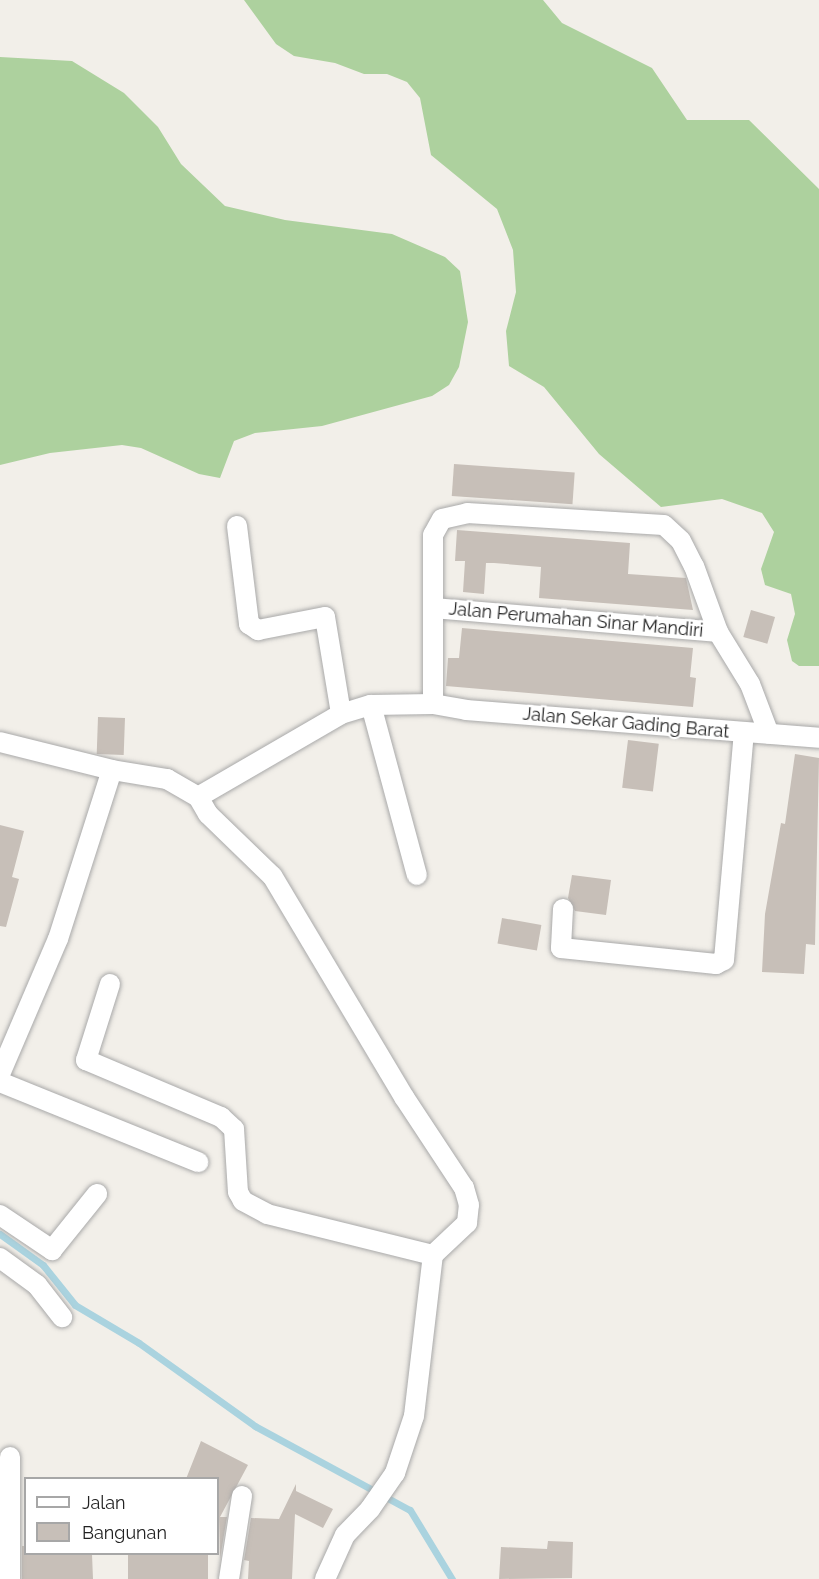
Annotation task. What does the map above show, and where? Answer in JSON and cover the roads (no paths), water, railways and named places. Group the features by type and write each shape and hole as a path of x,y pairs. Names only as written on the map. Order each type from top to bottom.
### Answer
{"street":[{"name":"Jalan Perumahan Sinar Mandiri","path":"433,704 433,535 442,519 467,513 664,525 681,541 694,566 718,632 750,684 769,734"},
{"path":"237,526 251,627 258,630 325,617 341,714"},
{"name":"Jalan Perumahan Sinar Mandiri","path":"434,608 718,632"},
{"name":"Jalan Sekar Gading Barat","path":"198,797 341,714 371,705 433,704 819,738"},
{"path":"371,705 417,875"},
{"path":"563,909 561,948 716,964 724,960 744,733"},
{"path":"0,742 112,770 167,779 198,797 214,821 272,876 398,1088 464,1188 469,1205 467,1223 433,1255 414,1416 395,1473 370,1509 345,1535 325,1579"},
{"path":"0,1074 58,939 112,770"},
{"path":"110,984 86,1060 221,1117 234,1129 238,1192 243,1201 267,1214 433,1255"},
{"path":"0,1082 198,1162"},
{"path":"0,1215 52,1250 97,1194"},
{"path":"0,1258 37,1285 62,1317"},
{"path":"10,1457 10,1579"},
{"path":"229,1579 242,1496"}],"waterway":[{"path":"0,1234 43,1265 75,1305 139,1343 255,1426 410,1510 452,1579"}]}
